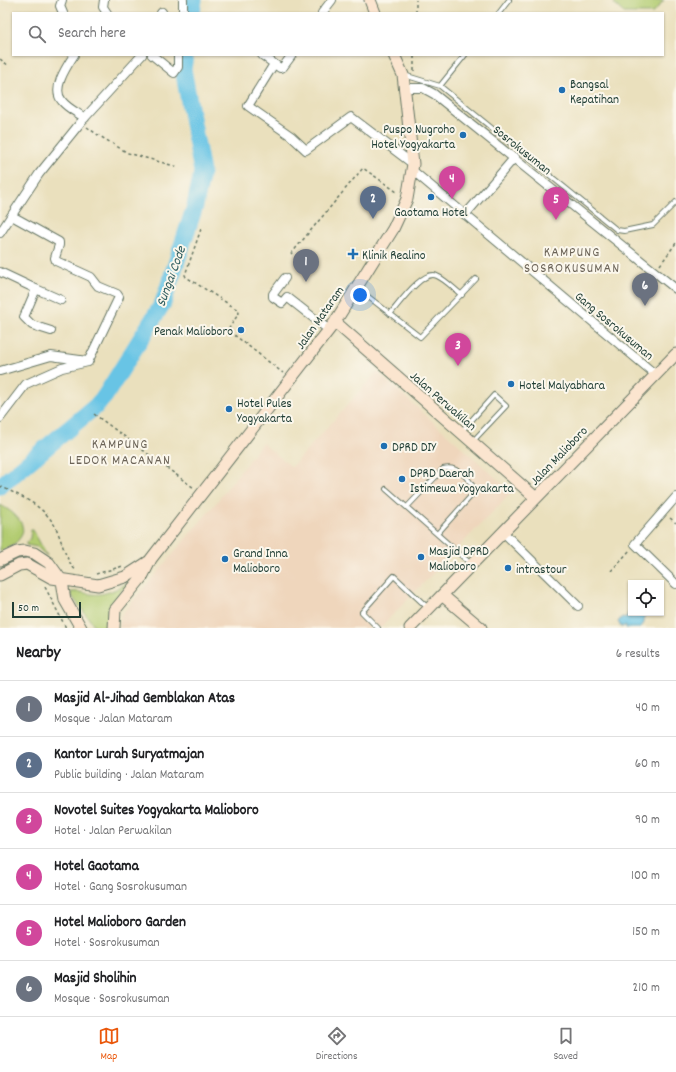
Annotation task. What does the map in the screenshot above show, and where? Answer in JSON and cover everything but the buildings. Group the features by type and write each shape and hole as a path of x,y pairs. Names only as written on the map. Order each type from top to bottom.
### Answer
{"main road":[{"path":"370,0 375,12"},
{"name":"Jalan Mataram","path":"114,628 115,610 142,577 151,559 332,326 393,229 407,199 412,167 405,88 408,76 395,56"},
{"name":"Jalan Perwakilan","path":"332,326 461,432 536,498"},
{"name":"Jalan Malioboro","path":"410,628 676,354"},
{"path":"0,560 17,552 30,552 40,556 52,566 62,580 65,600 81,628"},
{"name":"Jalan Mataram","path":"0,575 19,565 27,564 36,568 48,577 90,585 106,584 129,575 151,559"},
{"path":"442,595 481,628"}],"street":[{"path":"62,0 60,6 63,12"},
{"path":"104,0 103,8 106,12"},
{"path":"183,0 183,12"},
{"path":"323,12 332,0"},
{"path":"73,56 64,72 58,89 62,101 83,120"},
{"path":"0,233 39,174 83,120 141,56"},
{"path":"153,56 174,73 178,67 178,56"},
{"path":"263,56 280,68 283,68 291,56"},
{"name":"Gang Sosrokusuman","path":"274,64 248,106 291,136 306,150 350,116 412,167 465,215 656,375"},
{"name":"Sosrokusuman","path":"405,88 418,87 434,94 515,157 676,289"},
{"path":"465,215 515,157"},
{"path":"12,216 59,242 54,258 56,261 91,277 98,286 117,294 119,297 88,362"},
{"path":"0,272 61,300"},
{"path":"285,278 273,294 273,297 282,303 287,297 332,326"},
{"path":"36,289 24,317 32,324 51,331"},
{"path":"0,371 51,356 88,362"},
{"path":"0,418 26,384 62,368 88,362"},
{"path":"676,497 635,544 676,584"},
{"path":"503,532 578,606"}],"lane":[{"path":"500,12 509,0"},
{"path":"440,86 464,56"},
{"path":"408,76 440,86 617,230 624,231 653,225 676,202"},
{"path":"390,314 421,279 430,274 437,276 462,295"},
{"path":"357,288 420,337 462,295 476,278"},
{"path":"461,432 494,395 506,406 472,443"},
{"path":"407,507 443,469 448,468 457,470 470,482 474,490 471,496 437,534"},
{"path":"386,489 471,565"},
{"path":"378,628 362,612 394,576 429,609"}],"path":[{"path":"416,0 416,12"},
{"path":"408,76 414,56"},
{"path":"0,59 9,66"},
{"path":"83,120 98,135 128,153 178,166"},
{"path":"291,254 363,168 407,199"},
{"path":"201,230 185,275 186,277 238,310 239,313 228,330 245,345 291,379"},
{"path":"655,271 676,243"},
{"path":"94,414 191,486"},
{"path":"0,486 32,502 48,517 57,531 74,568 82,573"},
{"path":"612,571 635,544"},
{"path":"94,575 126,565"},
{"path":"42,582 66,628"}],"shaded area":[{"path":"377,372 512,492 380,628 119,628 121,615 216,503 262,443 292,467"}],"green space":[{"path":"617,0 664,0 654,12 623,12 614,4"},
{"path":"0,505 14,514 23,528 22,534 17,541 0,552"},
{"path":"31,530 33,530 47,556 37,547 26,545 30,538"},
{"path":"129,582 108,609 108,628 96,628 71,595 71,592 90,594 106,593"}],"water":[{"path":"628,614 628,616 644,616 644,623 640,628 626,628 626,625 622,627 618,622 622,617 626,618"}],"waterway":[{"name":"Sungai Code","path":"192,12 194,0"},
{"name":"Sungai Code","path":"0,486 96,406 105,396 163,303 195,206 202,172 183,69 185,56"}],"place":[{"name":"Bangsal Kepatihan","path":"562,90"},
{"name":"Puspo Nugroho Hotel Yogyakarta","path":"463,135"},
{"name":"Gaotama Hotel","path":"431,197"},
{"name":"Hotel Gaotama","path":"452,199"},
{"name":"Kantor Lurah Suryatmajan","path":"373,219"},
{"name":"Hotel Malioboro Garden","path":"556,220"},
{"name":"Klinik Realino","path":"353,254"},
{"name":"Masjid Al-Jihad Gemblakan Atas","path":"306,282"},
{"name":"Masjid Sholihin","path":"645,306"},
{"name":"Penak Malioboro","path":"241,330"},
{"name":"Novotel Suites Yogyakarta Malioboro","path":"458,366"},
{"name":"Hotel Malyabhara","path":"511,384"},
{"name":"Hotel Pules Yogyakarta","path":"229,409"},
{"name":"DPRD DIY","path":"384,446"},
{"name":"DPRD Daerah Istimewa Yogyakarta","path":"402,479"},
{"name":"Masjid DPRD Malioboro","path":"421,557"},
{"name":"Grand Inna Malioboro","path":"225,559"},
{"name":"intrastour","path":"508,568"}],"district":[{"name":"KAMPUNG SOSROKUSUMAN","path":"572,260"},
{"name":"KAMPUNG LEDOK MACANAN","path":"120,452"}]}
